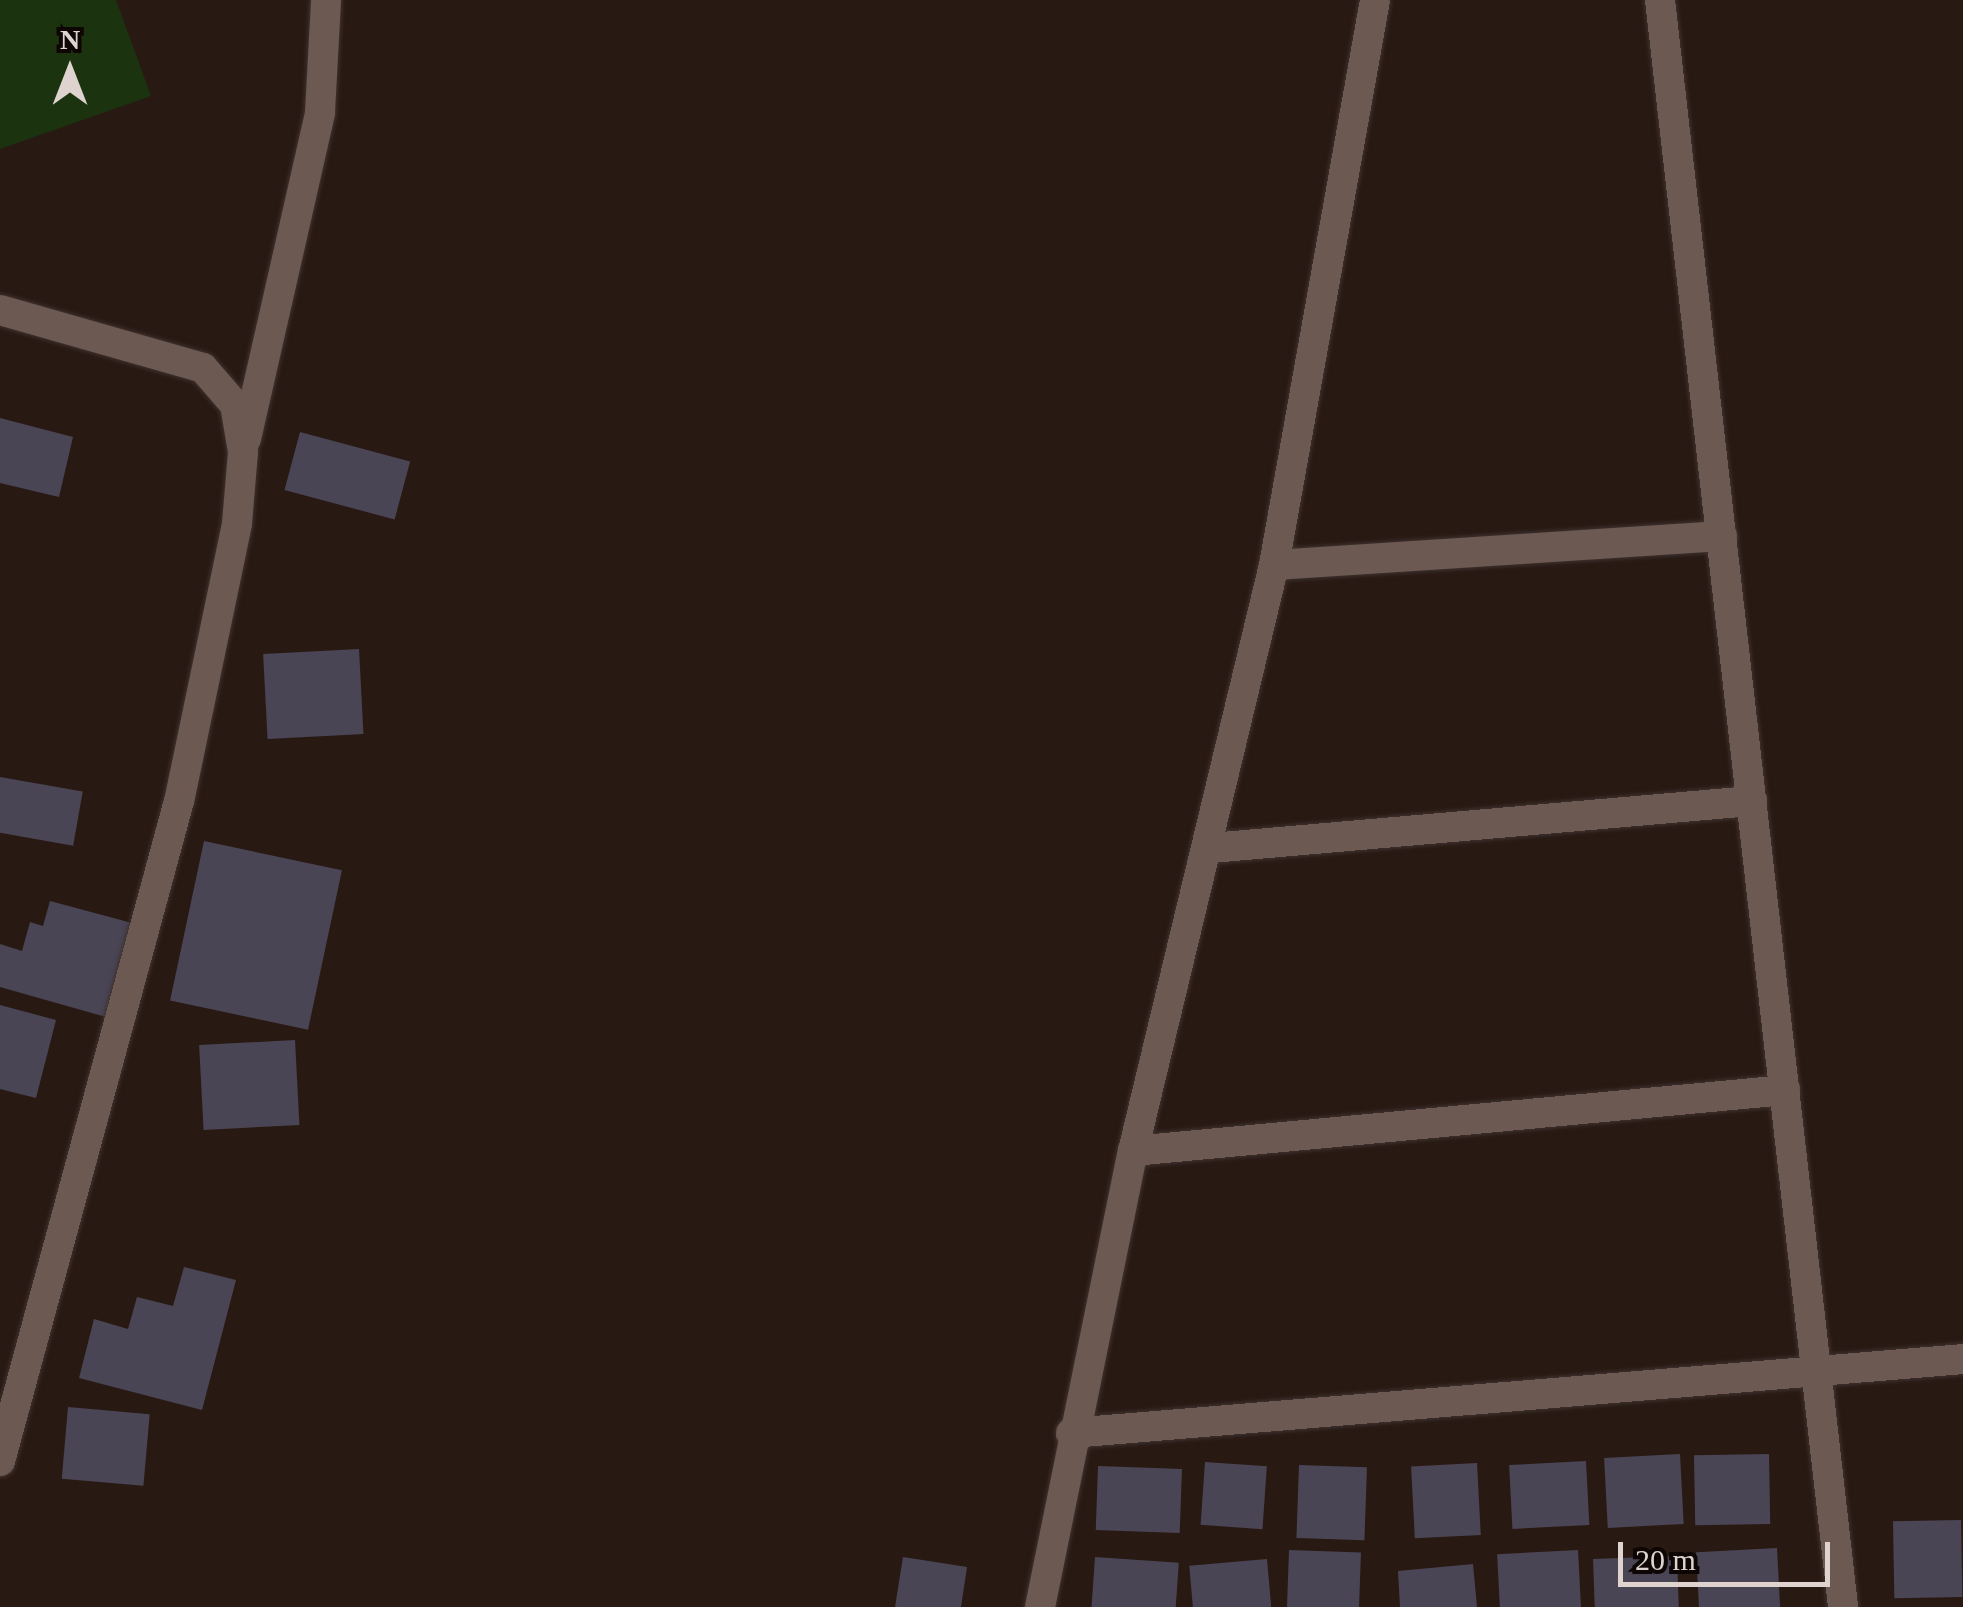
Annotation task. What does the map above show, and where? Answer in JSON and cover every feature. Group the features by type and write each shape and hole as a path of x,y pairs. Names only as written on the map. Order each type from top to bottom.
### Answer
{"street":[{"path":"0,1461 179,800 237,524 243,452 320,112 326,0"},
{"path":"1040,1607 1071,1433 1132,1152 1211,848 1274,566 1376,0"},
{"path":"1660,0 1843,1607"},
{"path":"0,310 203,368 235,405 243,452"},
{"path":"1274,566 1722,536"},
{"path":"1211,848 1752,800"},
{"path":"1132,1152 1786,1090"},
{"path":"1071,1433 1818,1376 1963,1359"}],"green space":[{"path":"0,0 116,0 151,96 0,149"}],"building":[{"path":"0,418 73,437 59,497 0,483"},
{"path":"300,432 410,462 395,519 284,490"},
{"path":"359,649 363,734 268,739 263,654"},
{"path":"0,777 83,792 73,846 0,833"},
{"path":"204,841 342,870 308,1030 170,1000"},
{"path":"50,901 132,923 106,1017 0,987 0,944 22,951 30,922 43,926"},
{"path":"0,1005 56,1020 36,1098 0,1089"},
{"path":"295,1040 299,1125 204,1130 199,1045"},
{"path":"184,1267 236,1280 202,1410 79,1378 94,1319 128,1329 137,1297 173,1306"},
{"path":"68,1407 150,1414 143,1486 62,1479"},
{"path":"1680,1454 1684,1524 1608,1528 1604,1458"},
{"path":"1769,1454 1770,1524 1695,1525 1694,1455"},
{"path":"1586,1461 1589,1525 1512,1529 1509,1465"},
{"path":"1205,1462 1267,1466 1262,1529 1201,1525"},
{"path":"1477,1463 1481,1535 1415,1538 1411,1466"},
{"path":"1299,1465 1367,1467 1364,1540 1296,1538"},
{"path":"1098,1466 1182,1469 1180,1533 1096,1530"},
{"path":"1961,1520 1962,1597 1894,1598 1893,1521"},
{"path":"1777,1548 1780,1607 1699,1607 1696,1552"},
{"path":"1289,1550 1361,1553 1359,1607 1287,1607"},
{"path":"1578,1550 1581,1607 1500,1607 1497,1554"},
{"path":"1677,1556 1679,1607 1595,1607 1593,1559"},
{"path":"903,1557 967,1567 961,1607 895,1607"},
{"path":"1095,1557 1179,1563 1176,1607 1092,1607"},
{"path":"1267,1559 1271,1607 1193,1607 1189,1566"},
{"path":"1473,1564 1477,1607 1400,1607 1398,1571"}]}
